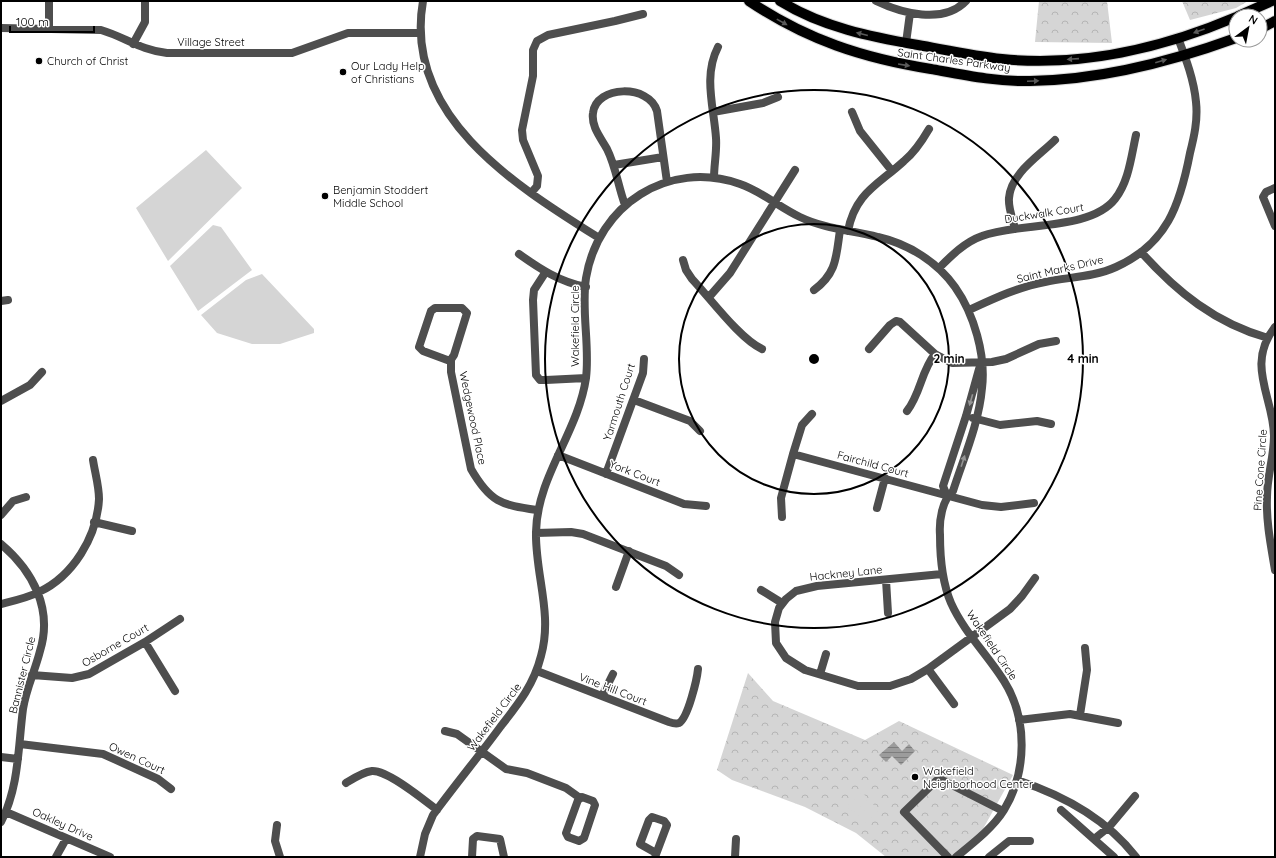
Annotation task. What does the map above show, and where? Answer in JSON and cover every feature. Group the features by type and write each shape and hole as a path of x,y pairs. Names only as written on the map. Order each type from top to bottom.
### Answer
{"main road":[{"name":"Saint Charles Parkway","path":"749,1 796,30 860,55 896,64 995,79 1030,81 1126,71 1228,40"},
{"name":"Saint Charles Parkway","path":"780,1 830,25 906,43 984,57 1042,61 1102,56 1178,38 1228,19"},
{"name":"Saint Charles Parkway","path":"1256,8 1272,1"}],"street":[{"path":"49,29 50,1"},
{"path":"133,44 145,22 145,1"},
{"path":"423,1 421,48 428,75 433,88 446,110 462,132 507,174 531,193 599,238"},
{"path":"876,1 910,13 935,15 945,13 959,7 966,1"},
{"path":"906,43 910,13"},
{"path":"531,193 537,186 538,176 523,140 522,130 533,76 533,50 537,41 548,35 643,14"},
{"name":"Village Street","path":"1,28 101,30 116,35 146,50 167,53 292,53 348,33 421,33"},
{"name":"Saint Marks Drive","path":"969,310 1008,292 1034,284 1107,270 1141,252 1155,240 1168,223 1178,202 1188,169 1194,136 1196,112 1191,77 1178,38"},
{"path":"714,178 716,144 710,97 713,56 718,47"},
{"path":"625,204 614,165 595,128 593,117 594,108 598,102 614,94 637,93 647,97 654,104 657,111 667,182"},
{"path":"713,112 763,103 778,97"},
{"path":"852,112 860,131 892,171"},
{"path":"814,290 824,283 831,273 844,231 860,199 868,190 912,153 929,129"},
{"name":"Duckwalk Court","path":"939,268 970,241 984,235 1015,228 1082,218 1103,210 1115,198 1125,181 1136,136"},
{"path":"1015,228 1009,201 1012,187 1020,173 1054,140"},
{"path":"614,165 663,157"},
{"path":"709,297 730,273 795,170"},
{"name":"Wakefield Circle","path":"420,857 425,834 437,810 526,694 536,671 543,648 546,623 536,533 537,510 544,486 577,412 586,378 586,284 599,238 625,204 646,190 667,182 694,177 714,178 742,184 808,220 844,231 897,242 939,268 952,283 969,310 977,336 983,387 976,420 953,491 947,496 939,524 942,574 951,603 971,637 1008,689 1019,720 1021,754 1017,780 1003,811 989,827 956,857"},
{"path":"1275,188 1266,192 1263,197 1275,226"},
{"path":"1141,252 1167,280 1195,303 1229,323 1268,338"},
{"path":"519,254 545,273 586,284"},
{"path":"683,260 688,274 744,336 754,345 762,349"},
{"path":"545,273 534,290 532,300 536,375 540,380 586,378"},
{"name":"Wedgewood Place","path":"451,360 423,351 419,348 419,343 430,313 435,308 462,308 467,313 451,360 453,382 471,468 484,489 501,503 537,510"},
{"path":"869,349 890,324 896,321 900,322 935,354 952,363 1006,359 1038,344 1056,341"},
{"name":"Pine Cone Circle","path":"1275,327 1268,338 1263,358 1262,376 1274,427 1274,445 1267,496 1269,534 1275,570"},
{"path":"907,410 915,400 927,366 935,354"},
{"name":"Yarmouth Court","path":"606,474 643,373 644,359"},
{"name":"Wakefield Circle","path":"947,496 943,486 966,416 981,362"},
{"path":"1,401 30,385 42,372"},
{"path":"634,400 686,419 694,424 700,431"},
{"path":"782,517 781,498 793,454 802,425 812,414"},
{"path":"966,416 976,420 1000,425 1037,421 1051,424"},
{"name":"Fairchild Court","path":"793,454 947,496 992,506 1034,503"},
{"name":"York Court","path":"558,455 684,504 706,506"},
{"path":"1,604 38,593 58,580 76,563 94,522 99,499 93,460"},
{"path":"877,508 885,478"},
{"path":"1,515 14,501 26,496"},
{"path":"94,522 132,531"},
{"path":"536,533 576,532 666,566 679,575"},
{"name":"Bannister Circle","path":"1,544 22,564 38,593 42,605 44,627 41,650 32,675 24,706 13,790 1,822"},
{"path":"616,587 629,551"},
{"name":"Hackney Lane","path":"782,602 796,591 809,587 942,574"},
{"path":"761,590 782,602 775,622 775,636 778,647 786,658 796,665 858,686 882,687 902,683 928,669 1010,609 1035,578"},
{"path":"886,580 888,613"},
{"name":"Osborne Court","path":"32,675 72,678 97,671 180,619"},
{"path":"145,642 175,691"},
{"path":"1080,715 1087,670 1085,648"},
{"path":"820,674 826,654"},
{"name":"Vine Hill Court","path":"536,671 669,722 677,723 682,720 696,683 698,669"},
{"path":"928,669 954,704"},
{"path":"602,696 613,674"},
{"path":"1019,720 1061,714 1080,715 1118,723"},
{"path":"445,731 457,734 506,769 532,775 566,788 580,798 593,801 595,804 584,838 580,841 568,837 566,833 580,798"},
{"name":"Owen Court","path":"20,744 103,754 158,779 171,789"},
{"path":"1,757 18,759"},
{"path":"346,783 368,772 376,771 396,781 437,810"},
{"path":"948,857 904,812 936,781 942,780 1003,811"},
{"path":"1017,780 1065,799 1108,827 1136,857"},
{"path":"1094,839 1108,827 1135,796"},
{"path":"1061,810 1114,857"},
{"name":"Oakley Drive","path":"6,812 110,857"},
{"path":"277,825 275,841 280,857"},
{"path":"472,857 473,839 477,836 500,839 504,857"},
{"path":"56,857 66,839"},
{"path":"735,857 736,839"},
{"path":"990,857 1009,841 1030,841"}],"green space":[{"path":"1039,1 1107,1 1112,43 1035,42"},
{"path":"1182,1 1248,1 1236,8 1228,8 1228,10 1190,20"},
{"path":"206,150 242,188 168,261 136,208"},
{"path":"213,225 221,227 252,270 198,311 170,266"},
{"path":"262,274 314,329 314,333 280,344 252,344 217,333 201,315 246,280"},
{"path":"748,673 773,701 865,740 899,721 1013,775 974,845 961,857 886,857 856,833 805,807 732,780 717,770"},
{"path":"862,792 868,799 853,813 847,806"},
{"path":"872,803 879,810 864,824 857,817"}],"shaded area":[{"path":"894,742 902,751 909,744 915,751 901,765 892,756 886,762 879,755"}],"place":[{"name":"Church of Christ","path":"39,61"},
{"name":"Our Lady Help of Christians","path":"343,72"},
{"name":"Benjamin Stoddert Middle School","path":"325,196"},
{"name":"Wakefield Neighborhood Center","path":"915,777"}]}
